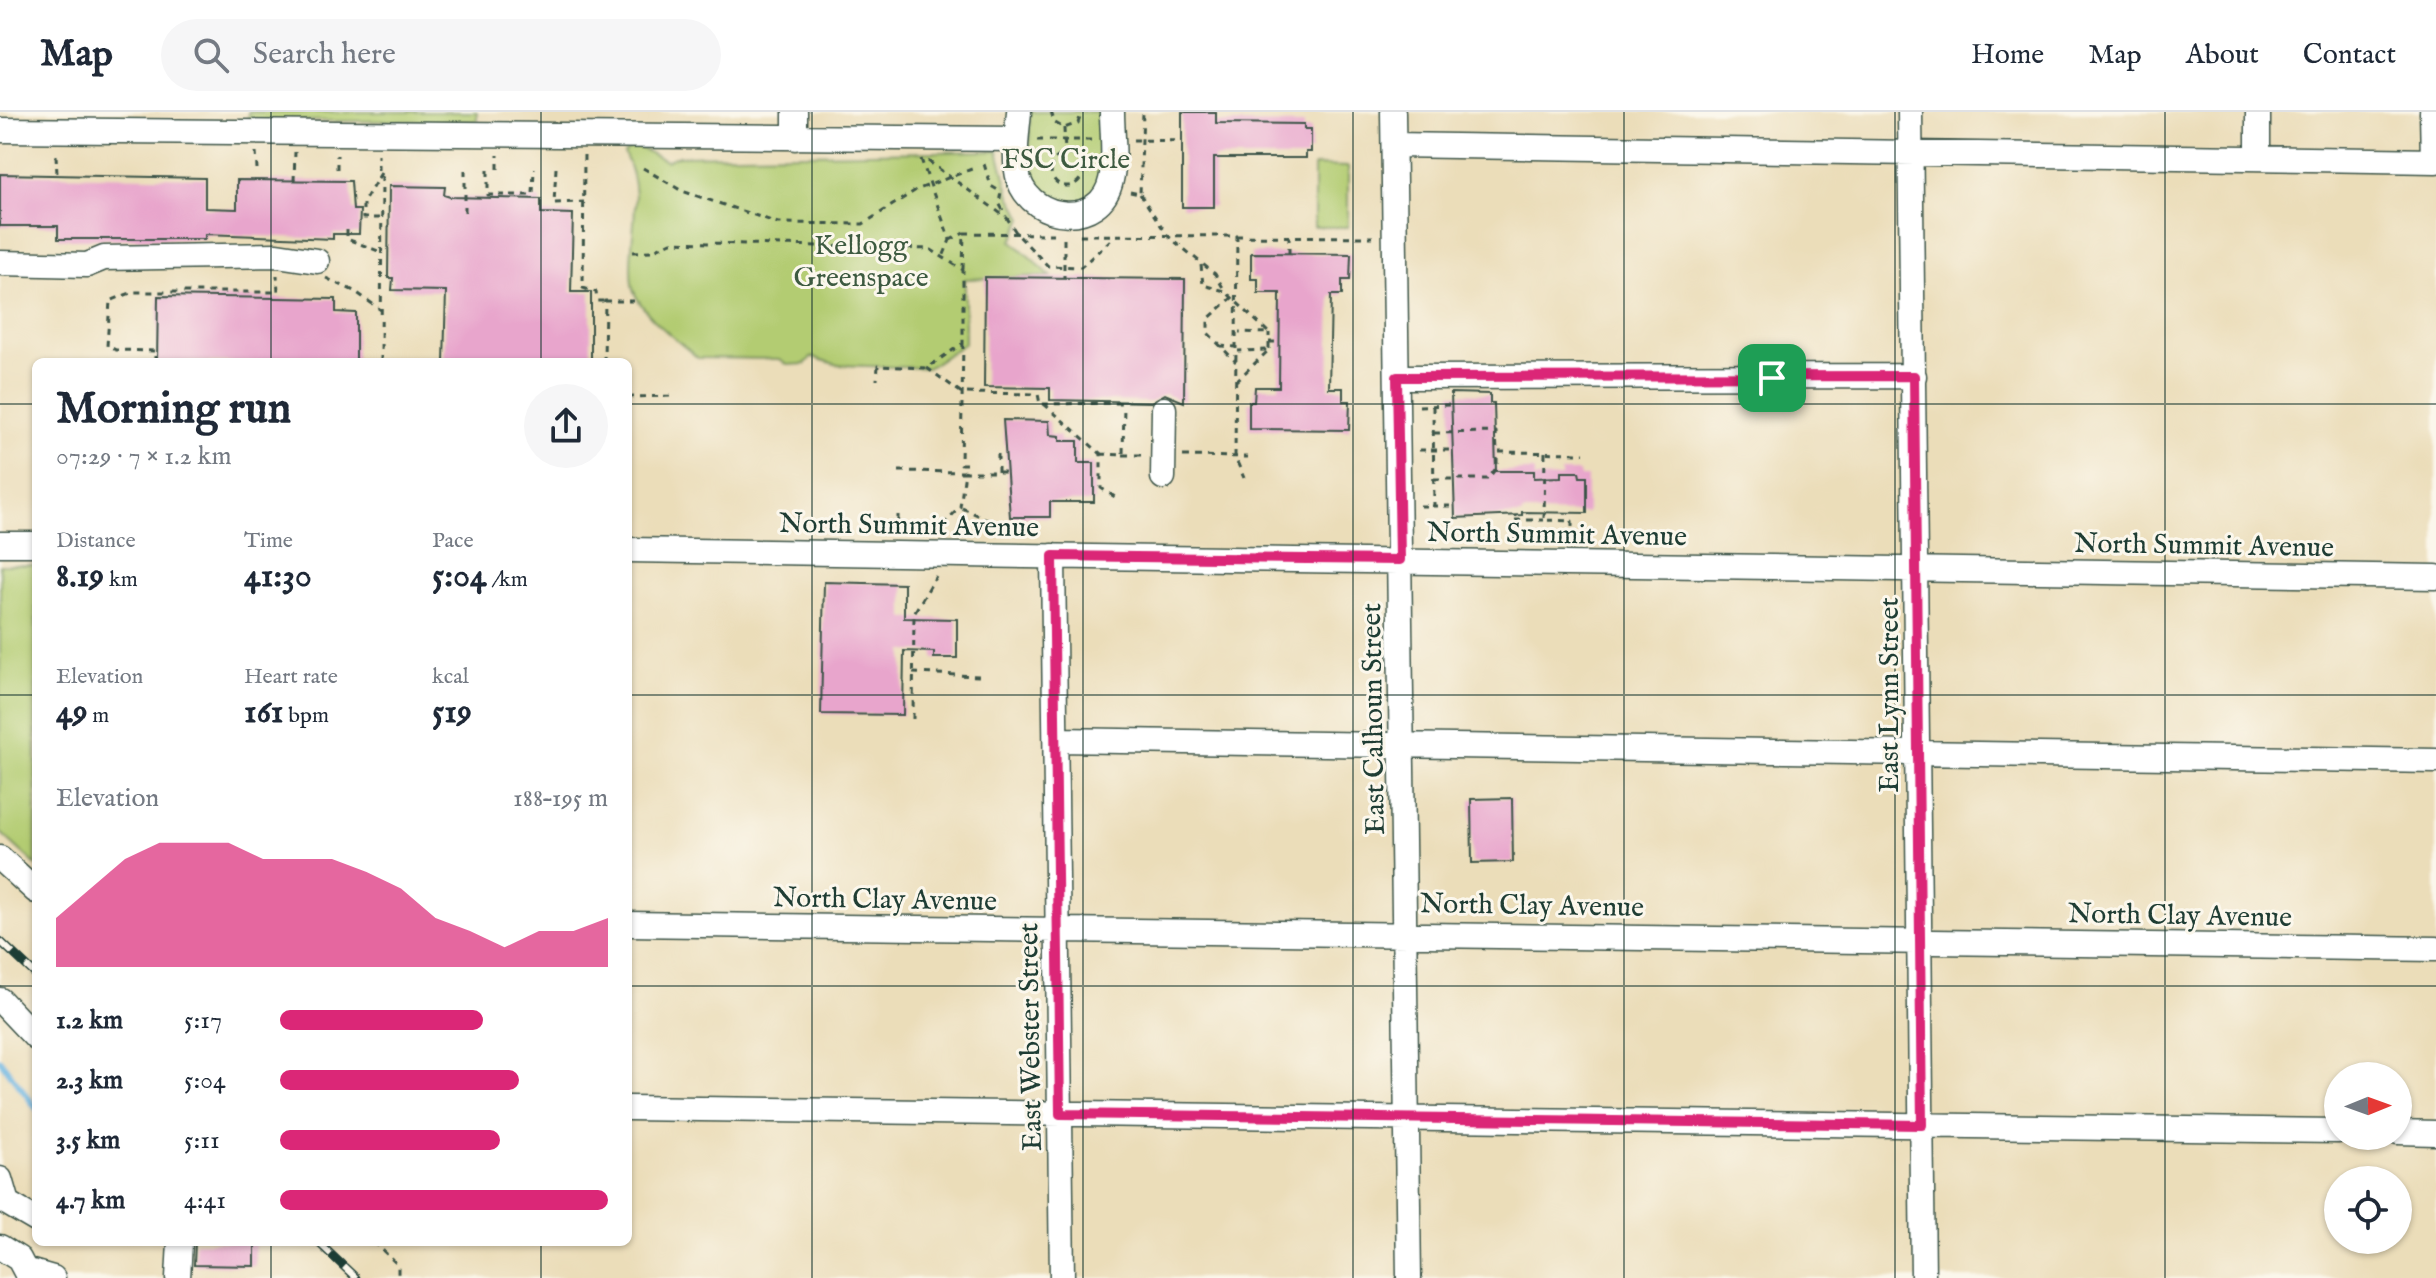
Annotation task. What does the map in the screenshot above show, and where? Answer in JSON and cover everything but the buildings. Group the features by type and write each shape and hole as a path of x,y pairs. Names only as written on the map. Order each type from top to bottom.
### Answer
{"street":[{"path":"795,112 795,138"},
{"path":"1019,112 1023,139 1019,179 1037,206 1051,213 1083,212 1098,203 1111,182 1112,112"},
{"name":"East Calhoun Street","path":"1393,112 1409,1278"},
{"name":"East Lynn Street","path":"1910,112 1923,1278"},
{"path":"2258,112 2258,158"},
{"path":"1394,145 2435,161 2432,112"},
{"path":"0,130 250,130 477,123 795,138 1023,139"},
{"path":"0,263 87,265 104,258 277,255 317,261"},
{"path":"1397,377 1914,376"},
{"path":"1163,477 1164,409"},
{"path":"0,544 32,544"},
{"name":"North Summit Avenue","path":"632,550 2436,577"},
{"name":"East Webster Street","path":"1053,556 1062,1278"},
{"path":"1057,740 2436,761"},
{"path":"0,858 32,887"},
{"name":"North Clay Avenue","path":"632,924 1058,931 1405,932 2436,949"},
{"path":"0,1000 32,1034"},
{"path":"632,1108 2324,1131"},
{"path":"2412,1132 2436,1133"},
{"path":"0,1179 7,1203 32,1218"},
{"path":"178,1278 180,1246"},
{"path":"0,1247 19,1259 27,1274 53,1278"}],"path":[{"path":"1051,112 1055,123 1064,128 1078,123 1082,112"},
{"path":"1143,112 1140,194 1168,236 1215,274 1225,291 1269,333 1269,350 1236,381"},
{"path":"1064,128 1065,154"},
{"path":"250,130 257,169"},
{"path":"1023,139 1103,140"},
{"path":"1142,141 1182,141"},
{"path":"294,181 295,144"},
{"path":"585,146 583,288 596,292 597,301 633,301"},
{"path":"337,147 337,169"},
{"path":"498,147 498,169"},
{"path":"950,240 918,154 1007,218"},
{"path":"1065,154 1076,157 1082,165 1082,176 1070,186 1059,184 1051,171 1053,161 1065,154"},
{"path":"56,155 57,174"},
{"path":"984,164 991,186 1001,192 999,203 1017,234 1048,266 1081,267 1116,236"},
{"path":"643,168 682,191 778,223 863,224 930,184 977,167"},
{"path":"488,170 488,195 533,195 534,168"},
{"path":"556,168 554,203 584,202"},
{"path":"465,170 465,212"},
{"path":"381,218 361,218 363,203 382,171 381,358"},
{"path":"1122,191 1140,194"},
{"path":"347,230 347,239 381,252"},
{"path":"936,537 936,530 960,507 966,464 961,464 964,233"},
{"path":"943,257 950,240 964,233 1065,235 1064,277"},
{"path":"1077,235 1377,237"},
{"path":"1237,235 1235,457 1244,478"},
{"path":"1289,236 1289,253"},
{"path":"633,252 652,251 671,242 930,249 963,270"},
{"path":"155,358 155,351 116,350 107,346 110,301 133,292 278,292 277,255"},
{"path":"317,261 327,278 356,292 381,310"},
{"path":"1201,265 1203,285 1208,289 1225,291"},
{"path":"1233,297 1208,319 1208,333 1237,363"},
{"path":"604,358 605,301"},
{"path":"1238,332 1269,333"},
{"path":"1269,342 1279,342"},
{"path":"927,368 963,343"},
{"path":"1220,346 1269,350"},
{"path":"877,380 878,366 927,368 962,393 1038,394 1040,404 1044,404 1101,454 1123,455 1124,402 1044,404"},
{"path":"632,397 676,396"},
{"path":"1415,406 1451,405"},
{"path":"1433,406 1434,506"},
{"path":"1434,433 1496,432 1497,452 1497,467 1488,479 1434,479"},
{"path":"1415,450 1452,450"},
{"path":"998,452 998,472"},
{"path":"1497,452 1584,453"},
{"path":"1544,520 1545,452"},
{"path":"1101,454 1101,488 1118,499"},
{"path":"1235,457 1248,457"},
{"path":"899,471 1008,472"},
{"path":"1416,506 1454,506"},
{"path":"960,507 1027,538"},
{"path":"898,509 898,536"},
{"path":"1572,541 1573,513"},
{"path":"1515,541 1516,518 1572,521"},
{"path":"913,719 914,613 936,576"},
{"path":"913,673 980,676"},
{"path":"378,1246 398,1265 398,1277"}],"green space":[{"path":"248,112 477,112 477,121 248,121"},
{"name":"FSC Circle","path":"1030,112 1103,112 1101,176 1087,197 1075,206 1040,197 1029,173"},
{"name":"Kellogg Greenspace","path":"634,145 666,161 677,156 998,151 1010,196 1023,218 1012,241 1051,276 965,279 965,343 927,368 838,365 812,357 805,364 787,365 780,359 698,358 649,315 635,294 631,268 634,187 624,153"},
{"path":"1314,166 1348,167 1348,227 1314,227"},
{"path":"0,565 32,565 32,861 0,832"}],"waterway":[{"path":"0,1060 32,1103"}],"railway":[{"path":"0,941 32,971"},
{"path":"322,1246 356,1278"}],"route":[{"path":"1914,376 1922,1125 1060,1114 1053,556 1400,560 1397,377 1772,378 1914,376"}]}
